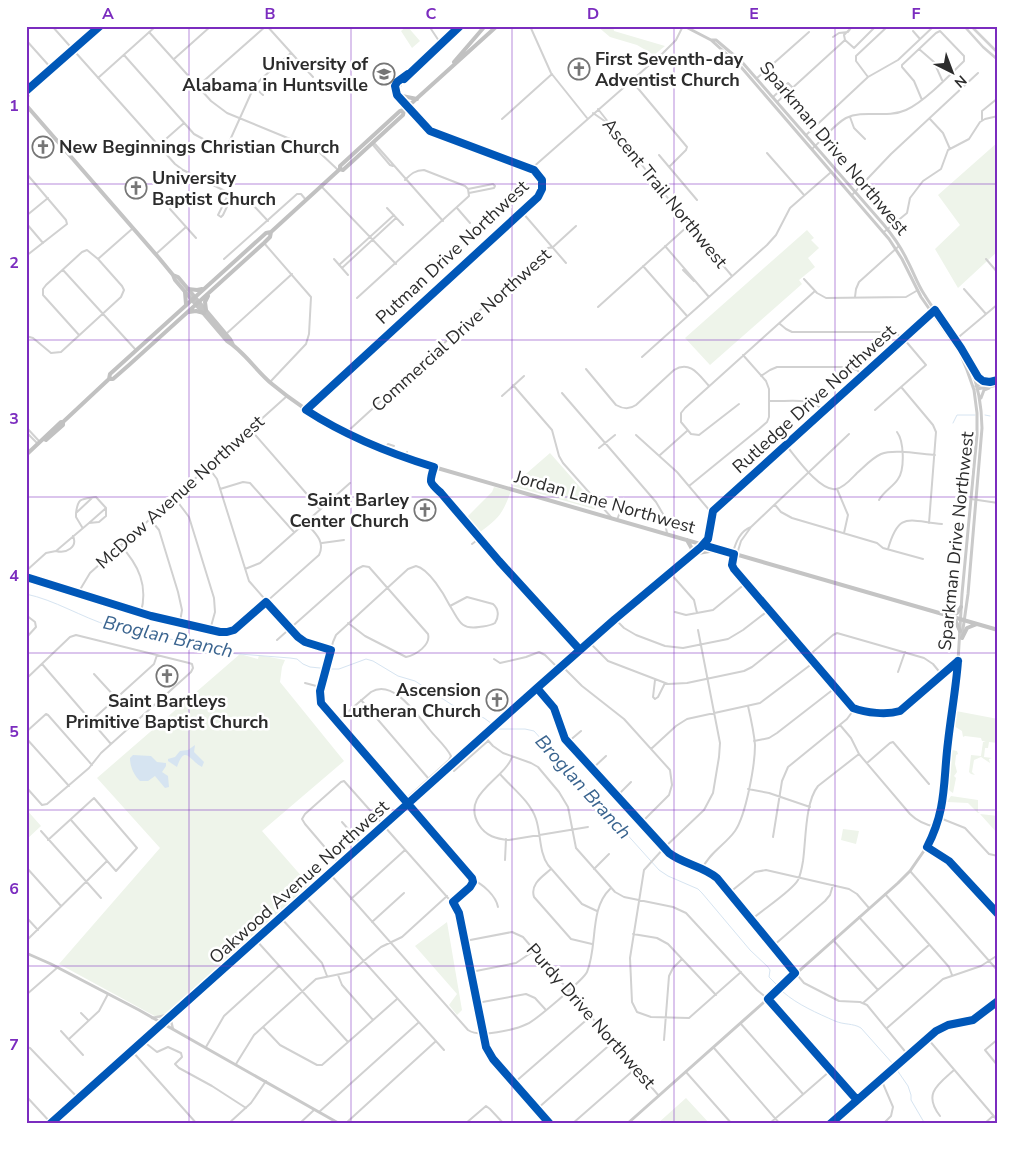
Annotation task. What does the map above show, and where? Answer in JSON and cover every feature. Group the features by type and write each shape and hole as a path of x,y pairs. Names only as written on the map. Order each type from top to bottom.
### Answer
{"highway":[{"path":"436,82 485,26"},
{"path":"339,170 343,170 366,149 374,135 400,111 408,107 497,26"},
{"path":"402,96 417,99"},
{"path":"109,380 110,374 266,233 271,232 339,170 340,166 371,143 403,115 404,110"},
{"path":"26,455 63,425 63,422 109,380 113,379 264,243 270,237 271,232"},
{"path":"186,306 187,290 197,290 206,287"},
{"path":"187,313 194,311 205,312 206,299 210,292"}],"main road":[{"path":"27,106 28,89 100,26"},
{"name":"Sparkman Drive Northwest","path":"684,26 711,40 733,58 886,231 898,248 919,290 971,368 978,422 968,594 960,630 958,661"},
{"name":"Sparkman Drive Northwest","path":"711,40 716,40 729,49 757,78 806,135 814,148"},
{"name":"Jordan Lane Northwest","path":"27,106 173,275 178,277 227,341 233,344"},
{"name":"Jordan Lane Northwest","path":"205,312 270,382 287,396 345,434 384,451 997,629"},
{"name":"Sparkman Drive Northwest","path":"954,341 981,401 982,428 973,499"},
{"path":"971,368 980,380 990,382"},
{"path":"975,388 998,380"},
{"path":"975,388 996,385"},
{"path":"981,401 984,390 996,385"},
{"path":"687,540 692,549 690,556"},
{"name":"Sparkman Drive Northwest","path":"627,1124 910,871 927,847 940,818 944,801 948,743 962,638 962,594 970,540"},
{"path":"679,566 698,553 712,550 724,551"},
{"path":"960,630 956,622 949,616 957,613 962,607"},
{"path":"962,638 967,628 977,624"},
{"path":"26,953 58,967 163,1023 340,1124"}],"street":[{"path":"52,26 158,146 183,170 253,205 268,221"},
{"path":"98,78 156,26"},
{"path":"174,59 211,26"},
{"path":"198,86 266,26 313,77"},
{"path":"429,26 442,44"},
{"path":"408,107 400,100 395,91 398,82 460,26"},
{"path":"530,26 552,74 587,118"},
{"path":"531,169 676,40 684,26"},
{"path":"852,27 843,37 854,48 876,26"},
{"path":"868,76 856,61 856,56 888,26"},
{"path":"806,135 868,76 898,60 934,26"},
{"path":"964,26 998,60"},
{"path":"971,26 998,54"},
{"path":"913,31 920,39"},
{"path":"814,148 843,121 850,117 862,114 898,113 914,106 922,100 943,81 964,60 962,53 940,31 904,63 902,67 914,81 922,100"},
{"path":"149,32 219,107 239,118 320,152 339,170"},
{"path":"753,81 808,32"},
{"path":"833,37 838,32 847,32"},
{"path":"26,40 52,69"},
{"path":"777,102 845,40"},
{"path":"919,49 934,62 943,81"},
{"path":"226,149 254,87 291,53"},
{"path":"124,55 194,134 239,154"},
{"path":"853,193 891,154 978,73"},
{"path":"408,74 399,90 408,107"},
{"path":"502,119 552,74"},
{"path":"631,80 687,147 669,167"},
{"path":"773,97 788,83 792,87"},
{"path":"254,87 263,95"},
{"path":"982,120 981,115 984,109 998,98"},
{"name":"Putman Drive Northwest","path":"306,410 522,212 538,197 542,189 540,175 531,169 434,134 408,107"},
{"name":"Ascent Trail Northwest","path":"598,109 688,225 732,276"},
{"path":"593,113 608,123"},
{"path":"886,231 907,213 910,198 923,180 941,169 946,154 950,149 969,139 976,126 982,120 998,116"},
{"path":"850,117 854,128 866,140"},
{"path":"930,119 943,133 950,149"},
{"path":"158,146 184,123"},
{"path":"371,143 375,144 443,221"},
{"path":"767,153 804,195"},
{"path":"659,155 697,200"},
{"path":"405,180 412,173 424,170 458,182 468,191 494,188 495,186 493,184 468,191"},
{"path":"642,357 771,241 788,211 833,170"},
{"path":"26,173 66,220 67,224 26,256"},
{"path":"321,186 396,264"},
{"path":"357,298 457,208 466,199 468,191"},
{"path":"229,193 218,214 221,217 233,194"},
{"path":"224,260 297,194 301,194 306,200"},
{"path":"26,216 48,198"},
{"path":"387,208 403,225"},
{"path":"457,208 470,222"},
{"path":"170,209 196,238"},
{"path":"522,212 566,263"},
{"path":"339,265 395,216"},
{"path":"342,268 395,216"},
{"path":"26,223 43,243"},
{"path":"598,307 688,225"},
{"name":"Commercial Drive Northwest","path":"345,434 548,248 553,247 576,226"},
{"path":"156,254 186,227"},
{"path":"98,259 133,228"},
{"path":"264,243 311,297 309,334 306,344 270,382"},
{"path":"665,246 709,296"},
{"path":"855,297 859,282 898,248"},
{"path":"26,336 33,338 51,354 61,352 124,293 118,282 98,259 90,252 85,251 46,285 42,294 78,335"},
{"path":"334,259 348,275"},
{"path":"986,259 998,273"},
{"path":"643,266 687,316"},
{"path":"63,270 137,350"},
{"path":"683,270 709,296"},
{"path":"226,334 292,274"},
{"path":"804,279 823,297 906,296 919,290"},
{"path":"964,288 986,314"},
{"path":"739,404 699,435 691,434 681,422 682,410 815,291"},
{"path":"954,341 998,304"},
{"name":"Rutledge Drive Northwest","path":"711,511 934,312"},
{"path":"779,323 786,330 792,332 894,332 904,339 926,364 874,410"},
{"path":"690,486 765,424 769,417 770,401 768,386 744,355"},
{"path":"761,376 777,367 846,366 857,370 863,376"},
{"path":"586,369 616,405 629,409 636,405 674,370 681,367 690,367 695,370 709,386"},
{"path":"502,396 524,376"},
{"path":"513,385 552,430 560,460 597,503 615,519 620,512"},
{"path":"901,387 936,429 929,523"},
{"path":"562,393 658,505 666,523 667,534"},
{"name":"McDow Avenue Northwest","path":"78,592 90,573 287,396"},
{"path":"770,401 811,402 817,404 824,411"},
{"path":"26,427 39,444"},
{"path":"250,429 320,509"},
{"path":"660,456 687,431"},
{"path":"26,432 39,444"},
{"path":"879,500 884,492 899,478 903,453 902,443 897,432"},
{"path":"849,434 751,527 734,554 733,567 835,688 855,708 890,713 900,711 958,661"},
{"path":"600,448 614,435"},
{"path":"636,435 690,486 711,511 703,545"},
{"path":"384,451 388,444 394,446"},
{"path":"786,446 823,486 829,489 837,489 877,456 885,453 935,455"},
{"path":"404,458 407,452"},
{"path":"208,467 217,479 251,585 289,629 305,642 331,650"},
{"path":"434,467 430,481 431,485 441,493 580,650"},
{"path":"220,489 243,482 250,483 294,532"},
{"path":"245,569 260,563 350,483"},
{"path":"837,489 848,515 844,533"},
{"path":"82,527 76,517 77,502 81,498 96,497 106,508 106,516 99,522 89,522"},
{"path":"174,497 189,517 214,598 215,612 210,630"},
{"path":"76,513 92,498"},
{"path":"973,499 998,502"},
{"path":"595,513 598,508 597,503"},
{"path":"775,505 789,517 877,543 888,549 923,559"},
{"path":"56,551 106,508"},
{"path":"150,519 159,530 178,592 182,610 180,623"},
{"path":"888,549 894,530 900,523 907,521 942,524"},
{"path":"26,577 180,623 223,632 234,630 319,555 322,543 305,522"},
{"path":"26,571 46,553 64,552 70,549 74,544 75,539 73,536"},
{"path":"472,544 480,538"},
{"path":"322,543 344,540"},
{"path":"120,545 135,562 143,586 145,598 141,612"},
{"name":"Oakwood Avenue Northwest","path":"51,1123 558,669 703,545"},
{"path":"276,640 357,569 365,566 369,568 428,634 429,639 428,643 412,656 404,657 365,636 348,623"},
{"path":"450,606 464,598 470,598 493,604 497,609 497,618 492,625 468,628 462,624 450,606 441,591 420,566 408,569 334,638 320,687 320,700 336,722 473,880 482,885 496,901 498,907"},
{"path":"670,573 694,600 697,613"},
{"path":"675,612 686,615 716,609 746,583"},
{"path":"962,594 968,594"},
{"path":"615,619 630,632 665,646 679,649 701,646 733,636 769,610"},
{"path":"26,616 35,622 36,627 27,637"},
{"path":"698,630 715,713 720,749 710,800 699,816 664,848 644,870 630,958 633,1006 637,1012 646,1016 689,1018 741,972"},
{"path":"808,656 833,635 837,634 928,660 942,675"},
{"path":"26,680 70,637 76,635 189,663 193,667 191,672 101,753 92,765 45,805 42,805 26,786"},
{"path":"589,642 608,661 665,683 677,684 708,679 748,669 791,636"},
{"path":"494,659 500,663 539,652 545,655 558,669"},
{"path":"898,672 904,652"},
{"path":"91,721 154,664 157,655"},
{"path":"651,749 683,721 760,703 813,662"},
{"path":"42,664 111,744"},
{"path":"562,666 582,686 624,719 670,770 672,785 666,799 641,823"},
{"path":"94,674 116,698"},
{"path":"655,679 653,698 657,698 665,683"},
{"path":"305,683 320,687"},
{"path":"537,688 554,708 561,734 664,848 678,859 702,869 717,878 795,974 807,985 839,1001 863,1003 870,1007 908,1055"},
{"path":"754,741 769,738 777,733 835,688"},
{"path":"336,722 374,690 384,689 397,695 408,704 451,756 429,779 404,800"},
{"path":"361,700 429,779"},
{"path":"702,869 710,856 733,834 744,815 754,741 748,706"},
{"path":"773,838 784,774 788,767 851,716 855,708"},
{"path":"26,731 46,714 48,715 92,765"},
{"path":"840,724 851,738 859,754 916,820 936,827"},
{"path":"568,742 580,730"},
{"path":"484,736 498,750 538,767 560,792 567,803 576,848 611,888 620,896 673,907 683,911 768,999 857,1100"},
{"path":"26,738 69,786"},
{"path":"454,771 488,740"},
{"path":"867,763 890,742 893,742 929,784"},
{"path":"751,920 792,887 799,878 812,797 818,786 859,754"},
{"path":"592,769 606,756"},
{"path":"512,757 507,767 480,794 476,802 475,812 477,821 486,834 506,840 588,827"},
{"path":"500,774 532,808 540,835 544,859 551,869 582,904 598,911"},
{"path":"340,865 302,819 305,814 341,782 346,782 448,896 459,912 476,1003 490,1054 550,1124"},
{"path":"617,796 631,782"},
{"path":"748,789 769,793 810,807"},
{"path":"48,840 94,798 137,848 116,871 71,820"},
{"path":"940,818 965,828 989,854 998,856"},
{"path":"342,822 362,845"},
{"path":"41,831 101,898"},
{"path":"505,860 506,840"},
{"path":"927,847 949,861 998,914"},
{"path":"351,898 406,849"},
{"path":"594,869 610,854"},
{"path":"26,941 107,861"},
{"path":"26,866 61,906"},
{"path":"551,869 534,884 532,894 534,898 571,939 592,944"},
{"path":"729,893 756,872 762,870 854,891 869,908"},
{"path":"910,871 998,971"},
{"path":"330,874 468,1030 474,1034 483,1034 528,1024 583,978 587,971 602,898 611,888"},
{"path":"453,902 470,887 473,880"},
{"path":"773,946 825,902 830,895 833,885"},
{"path":"372,922 404,893"},
{"path":"885,894 949,967 953,976"},
{"path":"305,896 444,1050"},
{"path":"236,1064 251,1038 316,979 350,972 378,949 402,937 448,896"},
{"path":"26,917 38,930"},
{"path":"859,917 904,968"},
{"path":"281,918 322,963 327,976"},
{"name":"Purdy Drive Northwest","path":"465,941 512,932 523,937 614,1041 659,1096"},
{"path":"633,934 664,941 716,995"},
{"path":"256,940 348,1042"},
{"path":"833,940 878,990"},
{"path":"863,1003 929,945"},
{"path":"471,972 516,963 535,950"},
{"path":"887,1028 939,982 981,966 998,955"},
{"path":"664,1040 669,976 673,968 682,959"},
{"path":"206,1047 224,1016 279,966"},
{"path":"26,995 58,967"},
{"path":"338,975 342,985 373,1020"},
{"path":"69,1039 99,1011 108,994"},
{"path":"476,1003 526,994 535,998 546,1010"},
{"path":"263,1027 280,1045 317,1065 324,1064 397,999"},
{"path":"830,1124 927,1039 945,1026 973,1020 998,1001"},
{"path":"81,1013 88,1021"},
{"path":"152,1018 172,1014 173,1029"},
{"path":"514,1083 591,1016"},
{"path":"319,1112 418,1022"},
{"path":"741,1024 803,1094"},
{"path":"61,1031 83,1055"},
{"path":"927,1039 998,1121"},
{"path":"998,1039 985,1050 998,1066"},
{"path":"143,1041 157,1052 168,1047 181,1054 182,1058 176,1064 179,1068 246,1108"},
{"path":"345,1124 436,1041"},
{"path":"537,1109 614,1041"},
{"path":"28,1042 27,1047 79,1099"},
{"path":"714,1048 780,1124"},
{"path":"132,1051 197,1124"},
{"path":"572,1124 636,1068"},
{"path":"769,1124 831,1070"},
{"path":"940,1116 932,1104 933,1093 941,1082 954,1070"},
{"path":"686,1072 732,1124"},
{"path":"882,1079 893,1107 891,1116 883,1124"},
{"path":"228,1124 246,1108 266,1081"},
{"path":"26,1096 51,1123"},
{"path":"464,1124 486,1106 504,1124"},
{"path":"300,1124 315,1109"},
{"path":"984,1124 993,1116"}],"shaded area":[{"path":"407,26 420,41 412,48 401,31"},
{"path":"597,26 613,26 614,31 665,46 654,55 637,45 610,37"},
{"path":"998,142 998,251 958,288 935,249 960,225 938,195"},
{"path":"807,230 814,238 811,240 819,248 808,258 815,267 799,280 802,284 710,365 685,338"},
{"path":"550,453 595,504 596,507 594,509 512,486"},
{"path":"494,487 511,491 499,515 479,533 467,517 492,492"},
{"path":"240,654 258,659 259,655 285,660 280,682 344,761 262,831 311,887 162,1020 59,964 160,848 97,778"},
{"path":"956,711 998,719 998,743 989,742 988,748 985,748 984,757 992,758 989,759 990,763 981,757 974,760 972,772 975,775 969,772 971,755 981,756 983,742 986,741 982,741 981,738 963,737 962,731 954,726"},
{"path":"952,750 957,751 958,754 956,755 955,764 957,772 954,776 956,778 953,793 948,788"},
{"path":"951,796 978,800 978,812 980,813 978,813 968,803 947,802"},
{"path":"26,809 41,826 26,840"},
{"path":"980,814 998,816 998,834"},
{"path":"843,829 859,831 856,844 841,840"},
{"path":"447,922 462,1010 457,1015 449,1005 457,994 415,946"},
{"path":"686,1098 710,1124 657,1124"}],"water":[{"path":"195,745 194,752 204,762 202,767 185,755 182,756 177,767 168,761 168,759 175,757 180,751 188,750"},
{"path":"133,755 151,756 157,762 166,763 162,772 168,776 169,787 165,788 155,776 148,781 140,781 131,765 130,758"}],"waterway":[{"path":"953,423 957,415 975,415"},
{"path":"985,415 990,416"},
{"name":"Broglan Branch","path":"26,594 47,600 110,626 202,646 214,652 297,659 310,667 330,669 339,669 366,659 373,661 398,676 415,681 457,708 484,718 499,729 534,731 659,870 698,889 702,893 750,950 768,967 770,970 769,977 778,986"},
{"name":"Broglan Branch","path":"783,992 801,1005 821,1015 861,1028 893,1064"},
{"name":"Broglan Branch","path":"897,1070 908,1086 911,1100 925,1124"}],"cycle path":[{"path":"26,91 100,26"},
{"path":"404,79 460,26"},
{"path":"408,74 397,82 395,86 397,95 430,131 534,170 542,180 542,189 538,197 306,410 336,428 368,443 434,467 431,479 432,484 580,650"},
{"path":"50,1124 537,688 701,547 708,539 713,511 935,310 978,377 983,381 998,380"},
{"path":"703,545 734,554 732,565 734,569 853,708 876,713 900,711 958,661"},
{"path":"26,577 151,616 220,632 234,630 266,602 298,637 305,642 331,650 320,691 321,703 472,878 473,882 470,887 453,902 459,913 486,1047 493,1059 550,1124"},
{"path":"958,661 943,795 938,820 927,847 949,861 998,914"},
{"path":"537,688 554,708 565,739 669,853 717,878 795,973 768,999 857,1100"},
{"path":"830,1124 936,1031 948,1025 973,1020 998,1001"}],"place":[{"name":"First Seventh-day Adventist Church","path":"579,69"},
{"name":"University of Alabama in Huntsville","path":"384,74"},
{"name":"New Beginnings Christian Church","path":"43,147"},
{"name":"University Baptist Church","path":"136,188"},
{"name":"Saint Barley Center Church","path":"425,510"},
{"name":"Saint Bartleys Primitive Baptist Church","path":"167,676"},
{"name":"Ascension Lutheran Church","path":"497,700"}]}
